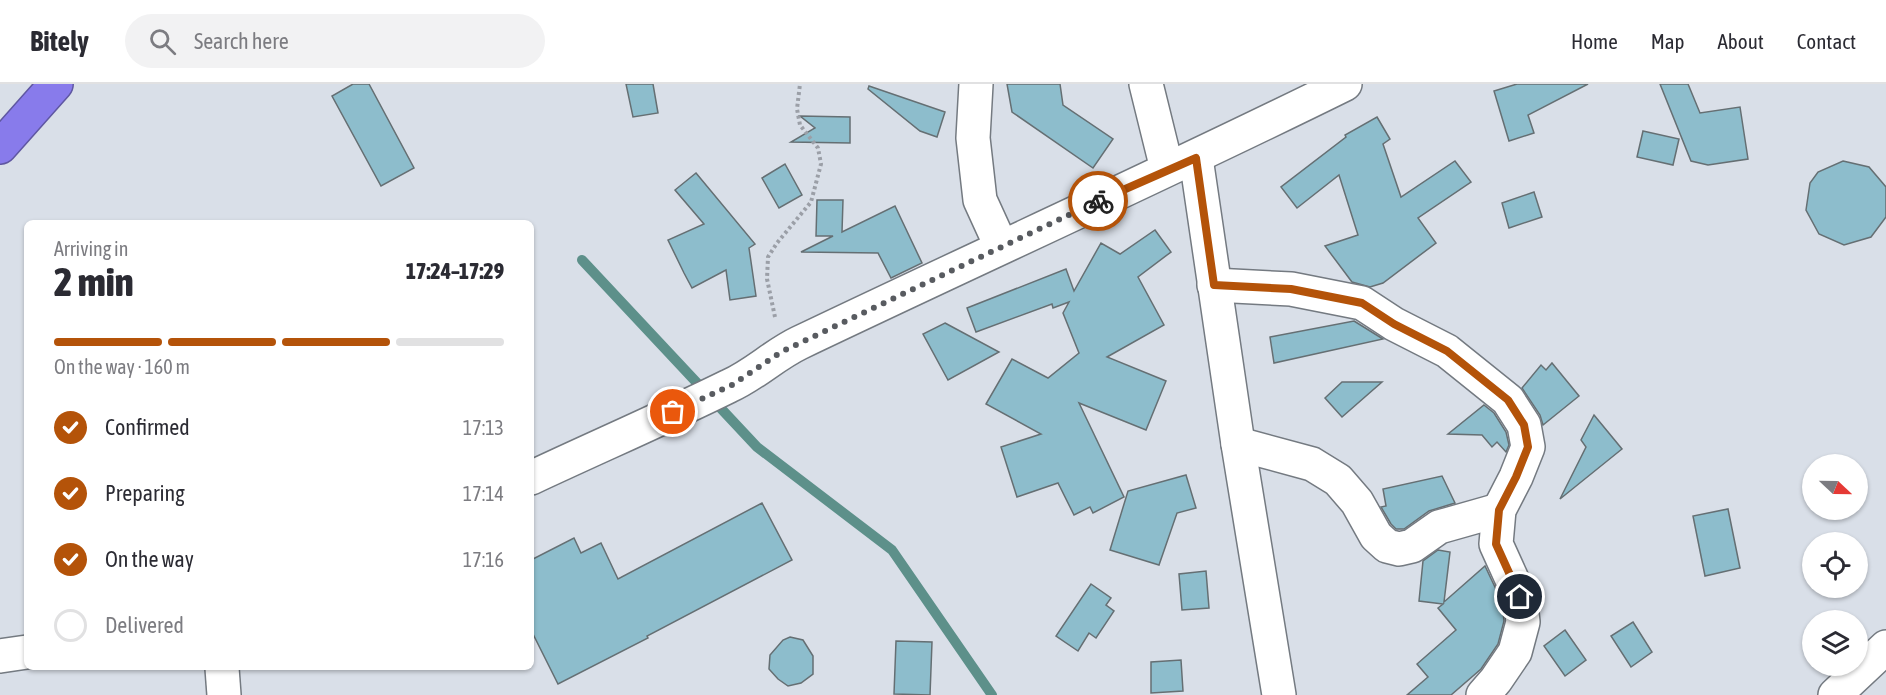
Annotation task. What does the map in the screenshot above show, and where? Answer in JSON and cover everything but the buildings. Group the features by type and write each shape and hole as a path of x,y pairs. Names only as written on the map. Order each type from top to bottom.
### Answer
{"highway":[{"path":"0,147 56,84"}],"street":[{"path":"976,84 973,138 980,200 1001,246"},
{"path":"1146,84 1181,164 1214,285 1279,695"},
{"path":"534,477 732,385 781,352 1001,246 1181,164 1345,84"},
{"path":"1214,285 1291,289 1362,303 1394,324 1447,351 1508,400 1524,425 1528,447 1499,510 1496,544 1520,597 1523,622 1515,652 1483,695"},
{"path":"1238,444 1312,464 1338,480 1357,502 1376,536 1388,546 1399,549 1412,546 1439,527 1499,510"},
{"path":"1835,695 1886,647"},
{"path":"0,656 24,652"},
{"path":"222,670 224,695"}],"path":[{"path":"781,352 767,279 768,257 811,202 821,164 818,148 800,125 796,109 800,84"}],"waterway":[{"path":"582,260 757,447 892,550 992,695"}],"way so far":[{"path":"673,412 732,385 781,352 1098,201"}],"route":[{"path":"1098,201 1196,158 1214,285 1291,289 1362,303 1394,324 1447,351 1508,400 1524,425 1528,447 1499,510 1496,544 1520,597"}]}
